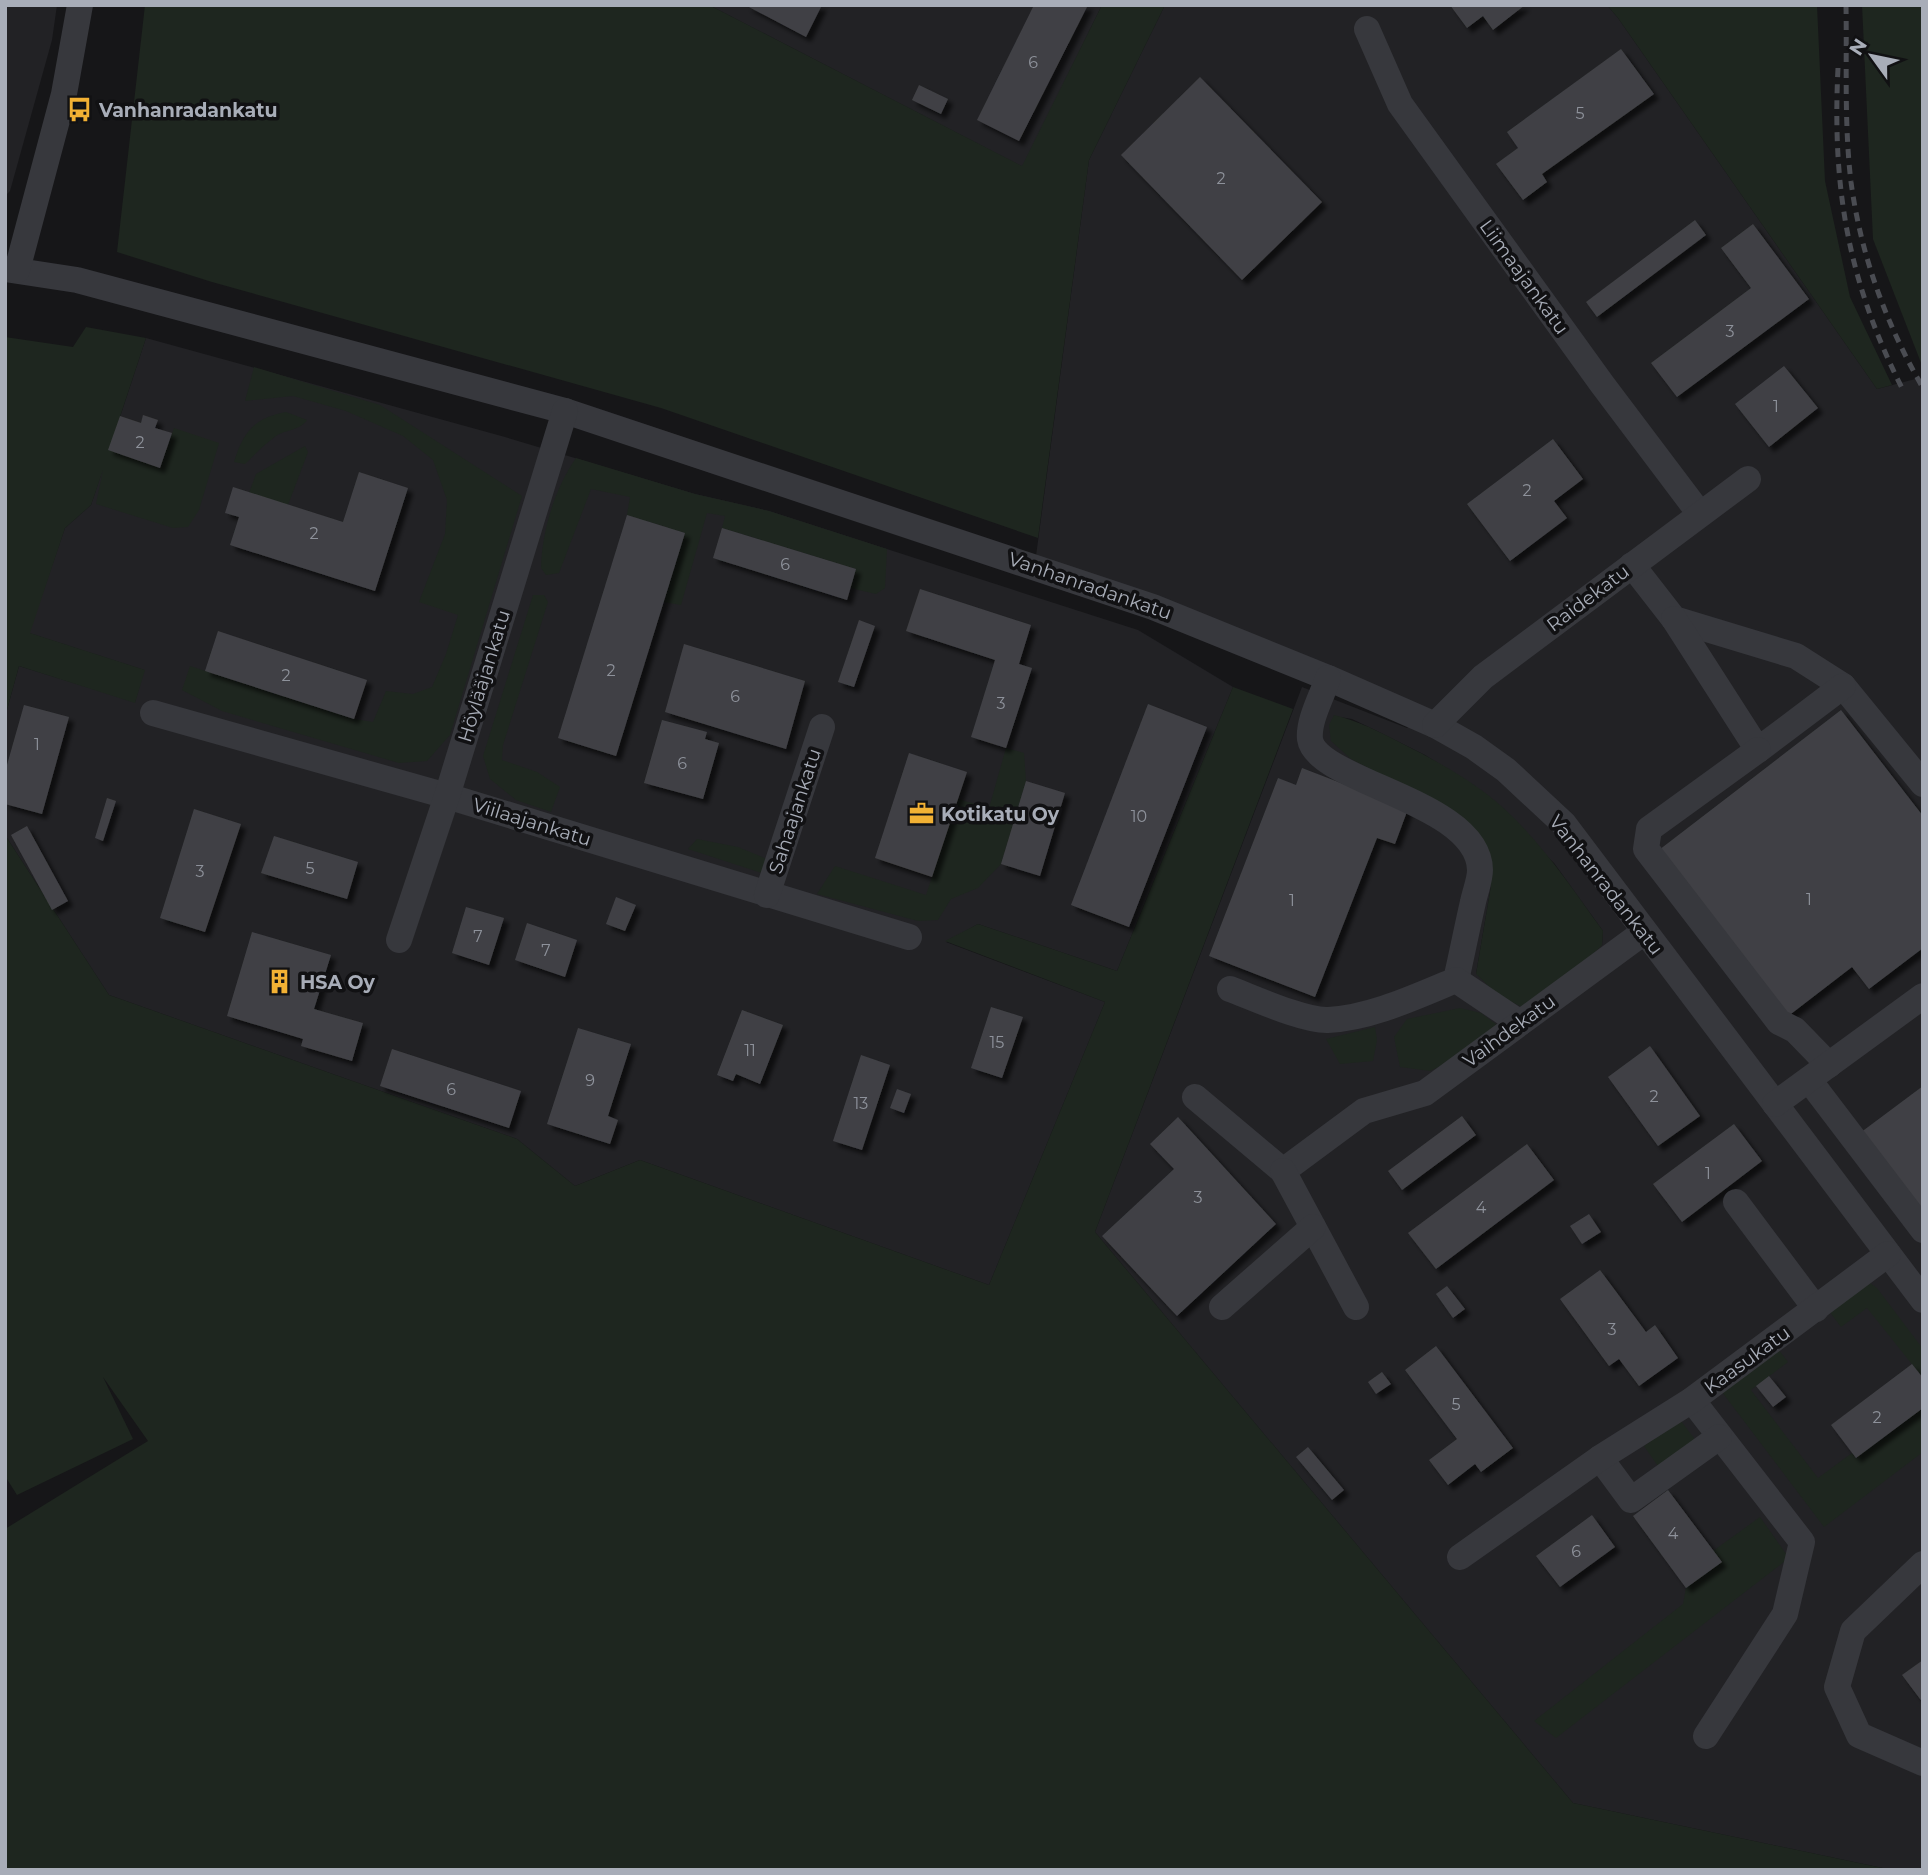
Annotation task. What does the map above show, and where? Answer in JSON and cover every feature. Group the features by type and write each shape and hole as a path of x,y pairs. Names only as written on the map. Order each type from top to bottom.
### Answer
{"street":[{"path":"11,270 64,94 79,5"},
{"name":"Liimaajankatu","path":"1367,29 1400,104 1594,373 1700,514"},
{"name":"Vanhanradankatu","path":"11,270 77,280 565,411 1153,607 1435,725 1474,747 1506,770 1564,824 1923,1300"},
{"name":"Höylääjankatu","path":"398,940 447,796 565,411"},
{"name":"Raidekatu","path":"1435,725 1483,677 1748,479"},
{"path":"1632,565 1674,619 1758,750"},
{"path":"1674,619 1796,656 1843,686 1923,784"},
{"path":"1328,678 1310,730 1310,741 1315,752 1346,771 1457,828 1473,846 1480,870 1456,980"},
{"path":"1843,686 1649,829 1646,849 1779,1022 1796,1030 1819,1072 1923,1230"},
{"name":"Viilaajankatu","path":"153,713 447,796 909,937"},
{"name":"Sahaajankatu","path":"767,895 822,727"},
{"name":"Vaihdekatu","path":"1283,1171 1364,1111 1425,1093 1644,932"},
{"path":"1230,989 1287,1011 1326,1020 1387,1008 1456,980"},
{"path":"1456,980 1520,1023"},
{"path":"1775,1104 1923,996"},
{"path":"1195,1097 1283,1171 1356,1307"},
{"path":"1737,1202 1816,1309"},
{"path":"1222,1307 1313,1227"},
{"name":"Kaasukatu","path":"1460,1557 1600,1458 1692,1401 1888,1254"},
{"path":"1692,1401 1802,1542 1785,1614 1706,1736"},
{"path":"1600,1458 1631,1500 1719,1437"},
{"path":"1923,1564 1853,1631 1837,1687 1859,1735 1923,1763"}],"shaded area":[{"path":"5,5 57,5 52,40 10,191 5,196"},
{"path":"145,5 709,5 1022,166 1102,5 1165,5 1089,160 1038,538 661,408 212,282 117,252"},
{"path":"709,5 1102,5 1023,167"},
{"path":"1165,5 1607,5 1877,389 1923,377 1923,1870 1892,1870 1573,1803 1095,1232 1302,687 1407,728 1430,709 1036,556 1089,160","holes":["1334,716 1352,719 1425,755 1476,787 1554,863 1603,931 1602,945 1476,974 1491,886 1483,842 1419,794"]},
{"path":"1607,5 1817,5 1825,181 1850,297 1892,385 1877,389"},
{"path":"1862,5 1923,5 1923,368 1873,239"},
{"path":"86,327 146,338 109,450 160,468 174,428 219,443 199,510 188,527 173,528 96,504 103,470 91,505 65,528 30,633 145,670 135,703 19,666 5,717 5,337 73,347"},
{"path":"146,338 505,437 695,494 769,511 1138,630 1233,687 1117,971 978,924 946,942 1105,1002 989,1285 640,1160 575,1186 517,1139 109,995 5,835 5,717 19,666 135,702 144,670 29,633 65,528 91,505"},
{"path":"254,367 380,405 522,496 450,735 427,761 399,763 222,711 182,690 190,666 354,719 373,722 386,691 413,694 432,687 458,615 419,602 445,534 447,500 433,460 403,436 346,411 293,396 245,401"},
{"path":"286,412 307,420 300,426 276,436 245,464 234,462 241,442 251,428 266,418"},
{"path":"305,446 308,452 288,505 249,493 256,474"},
{"path":"576,458 695,494 769,511 887,549 885,588 876,594 850,588 856,569 722,528 725,516 707,513 681,605 664,602 685,533 627,515 630,497 591,489 559,573 546,575 541,568 547,524 562,482"},
{"path":"533,595 544,595 548,602 503,745 502,760 537,772 560,787 551,812 516,800 490,779 483,756"},
{"path":"1233,687 1293,709 1095,1232 1573,1803 1892,1870 5,1870 5,1529 148,1441 103,1377 133,1439 17,1495 5,1476 5,835 109,995 517,1139 575,1186 640,1160 989,1285 1105,1002 945,941 978,924 1117,971"},
{"path":"1334,715 1369,727 1432,759 1462,776 1502,807 1561,873 1603,931 1602,945 1524,1008 1498,995 1476,974 1491,886 1483,842 1419,794 1351,759 1331,741 1329,725"},
{"path":"1006,748 1024,753 1026,781 1001,864 978,888 951,899 938,920 918,921 817,894 835,866 926,895 958,799 989,808"},
{"path":"697,839 738,847 767,859 765,874 688,849"},
{"path":"1460,1008 1481,1013 1501,1028 1457,1058 1430,1071 1400,1067 1394,1037 1407,1019"},
{"path":"1375,1027 1377,1040 1373,1061 1340,1064 1326,1039"},
{"path":"1870,1283 1877,1288 1923,1349 1923,1378 1867,1308 1841,1327 1829,1311"},
{"path":"1778,1349 1788,1362 1751,1390 1818,1478 1852,1453 1856,1458 1923,1408 1923,1452 1824,1527 1722,1392"},
{"path":"1681,1421 1697,1442 1660,1469 1644,1446"},
{"path":"1760,1517 1789,1558 1556,1738 1534,1721 1683,1604 1686,1588 1721,1562 1713,1551"}],"building":[{"path":"745,5 822,5 806,37"},
{"path":"1034,5 1088,5 1019,141 977,120"},
{"path":"1450,5 1525,5 1493,30 1483,16 1467,28"},
{"path":"1621,49 1654,94 1542,174 1547,182 1523,200 1496,164 1518,148 1507,132"},
{"path":"1200,77 1322,202 1242,280 1121,155"},
{"path":"919,85 948,99 941,114 912,100"},
{"path":"1695,220 1706,235 1597,317 1586,302"},
{"path":"1753,224 1809,299 1677,397 1651,363 1751,288 1721,248"},
{"path":"1784,366 1818,408 1769,447 1735,404"},
{"path":"143,415 158,420 155,428 172,433 160,468 108,450 120,416 141,423"},
{"path":"1553,439 1583,479 1554,501 1567,518 1510,561 1467,504"},
{"path":"359,472 408,488 375,591 230,545 239,517 225,513 233,487 343,522"},
{"path":"627,515 685,533 616,756 558,738"},
{"path":"722,528 856,569 847,600 713,558"},
{"path":"920,589 1031,625 1019,664 1032,668 1006,748 971,737 995,660 906,631"},
{"path":"859,620 875,626 854,687 838,682"},
{"path":"218,631 367,680 354,719 205,671"},
{"path":"684,644 805,681 786,749 665,712"},
{"path":"1148,704 1207,727 1129,927 1071,905"},
{"path":"24,705 69,717 42,814 5,804 5,772"},
{"path":"1841,710 1923,816 1923,948 1869,989 1852,967 1787,1017 1659,850"},
{"path":"662,720 707,732 705,739 719,743 703,799 644,783"},
{"path":"909,753 967,772 932,877 875,858"},
{"path":"1302,768 1408,809 1395,844 1377,838 1315,997 1209,956 1278,778 1296,785"},
{"path":"1026,781 1065,793 1040,876 1001,864"},
{"path":"107,798 116,801 103,841 95,838"},
{"path":"194,809 241,824 205,932 160,918"},
{"path":"27,826 68,901 52,910 11,835"},
{"path":"274,836 358,862 347,899 261,873"},
{"path":"616,897 636,905 625,931 606,924"},
{"path":"466,907 504,918 489,965 452,953"},
{"path":"527,923 577,940 565,977 515,960"},
{"name":"HSA Oy","path":"252,932 331,955 314,1009 363,1023 352,1061 301,1046 303,1039 227,1016"},
{"path":"991,1007 1023,1017 1002,1078 971,1068"},
{"path":"742,1010 783,1025 760,1084 736,1074 733,1081 717,1075"},
{"path":"578,1028 631,1044 608,1116 618,1120 610,1144 547,1124"},
{"path":"1650,1046 1700,1116 1658,1146 1608,1077"},
{"path":"392,1049 521,1091 509,1128 380,1086"},
{"path":"861,1055 890,1065 862,1150 833,1141"},
{"path":"1923,1086 1923,1217 1860,1133"},
{"path":"897,1089 911,1094 904,1113 890,1108"},
{"path":"1462,1116 1476,1135 1402,1190 1388,1171"},
{"path":"1178,1117 1276,1224 1177,1316 1102,1236 1174,1169 1150,1144"},
{"path":"1734,1124 1762,1161 1682,1222 1653,1184"},
{"path":"1527,1144 1554,1180 1436,1269 1408,1233"},
{"path":"1589,1214 1601,1232 1582,1244 1570,1226"},
{"path":"1600,1270 1646,1332 1655,1325 1678,1358 1639,1386 1619,1359 1609,1366 1560,1299"},
{"path":"1447,1286 1465,1309 1453,1318 1436,1294"},
{"path":"1436,1346 1513,1448 1481,1472 1475,1464 1448,1485 1429,1460 1457,1439 1405,1370"},
{"path":"1912,1364 1923,1378 1923,1408 1856,1458 1831,1425"},
{"path":"1382,1372 1391,1384 1376,1394 1368,1382"},
{"path":"1769,1376 1786,1397 1773,1407 1756,1386"},
{"path":"1308,1447 1344,1490 1332,1500 1296,1457"},
{"path":"1668,1490 1722,1562 1686,1588 1633,1516"},
{"path":"1592,1515 1615,1547 1560,1587 1536,1556"},
{"path":"1923,1660 1923,1703 1902,1675"}],"railway":[{"path":"1846,5 1847,138 1855,209 1877,289 1923,388"},
{"path":"1838,68 1838,154 1848,233 1869,311 1903,390"}],"place":[{"name":"Vanhanradankatu","path":"79,110"},
{"name":"Kotikatu Oy","path":"921,814"},
{"name":"HSA Oy","path":"280,982"}]}
